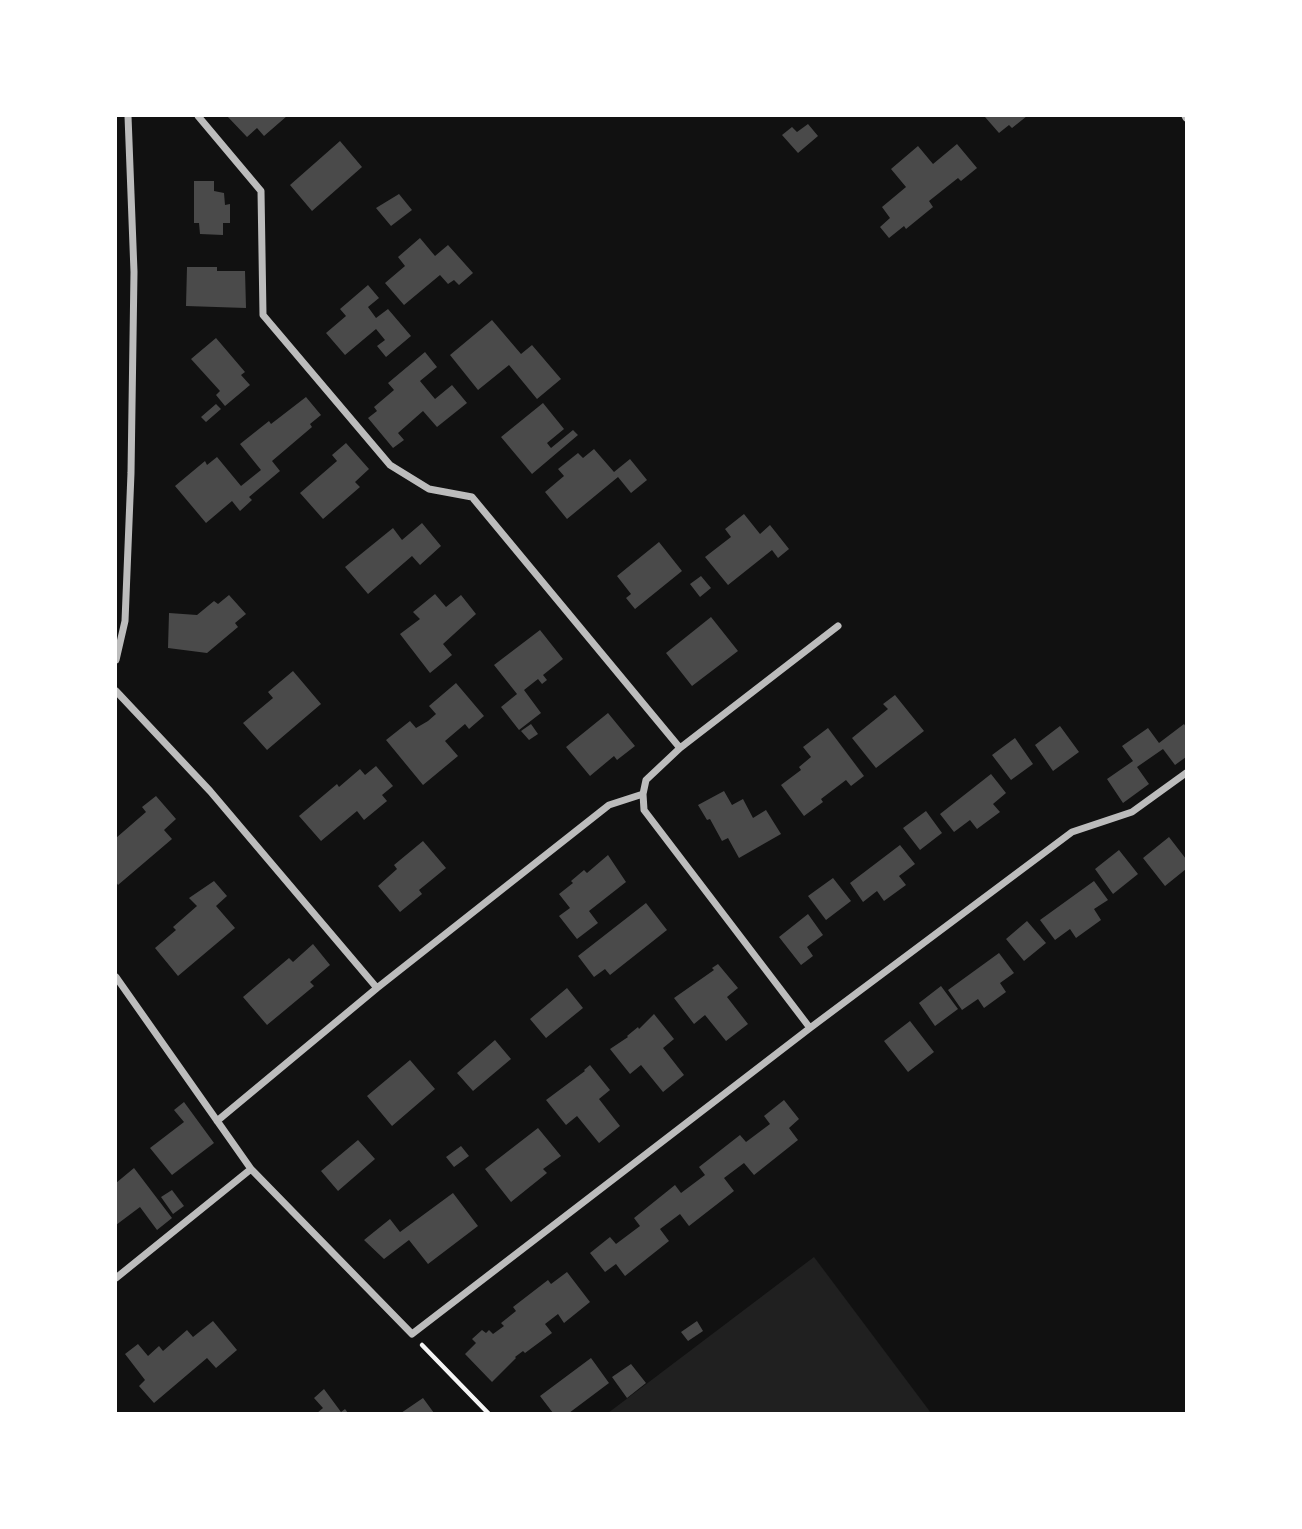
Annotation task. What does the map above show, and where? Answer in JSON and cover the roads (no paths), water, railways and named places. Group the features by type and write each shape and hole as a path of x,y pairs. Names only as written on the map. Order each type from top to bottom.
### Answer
{"street":[{"path":"116,660 125,621 131,474 134,272 128,116"},
{"path":"198,116 261,191 263,315 390,465 429,489 472,497 680,748"},
{"path":"810,1028 643,810 643,794 646,780 680,748 838,625"},
{"path":"116,691 210,791 377,988"},
{"path":"116,977 251,1169 412,1334 810,1028 1072,832 1132,812 1186,773"},
{"path":"217,1121 497,891 609,805 643,794"},
{"path":"116,1278 251,1169"}]}
